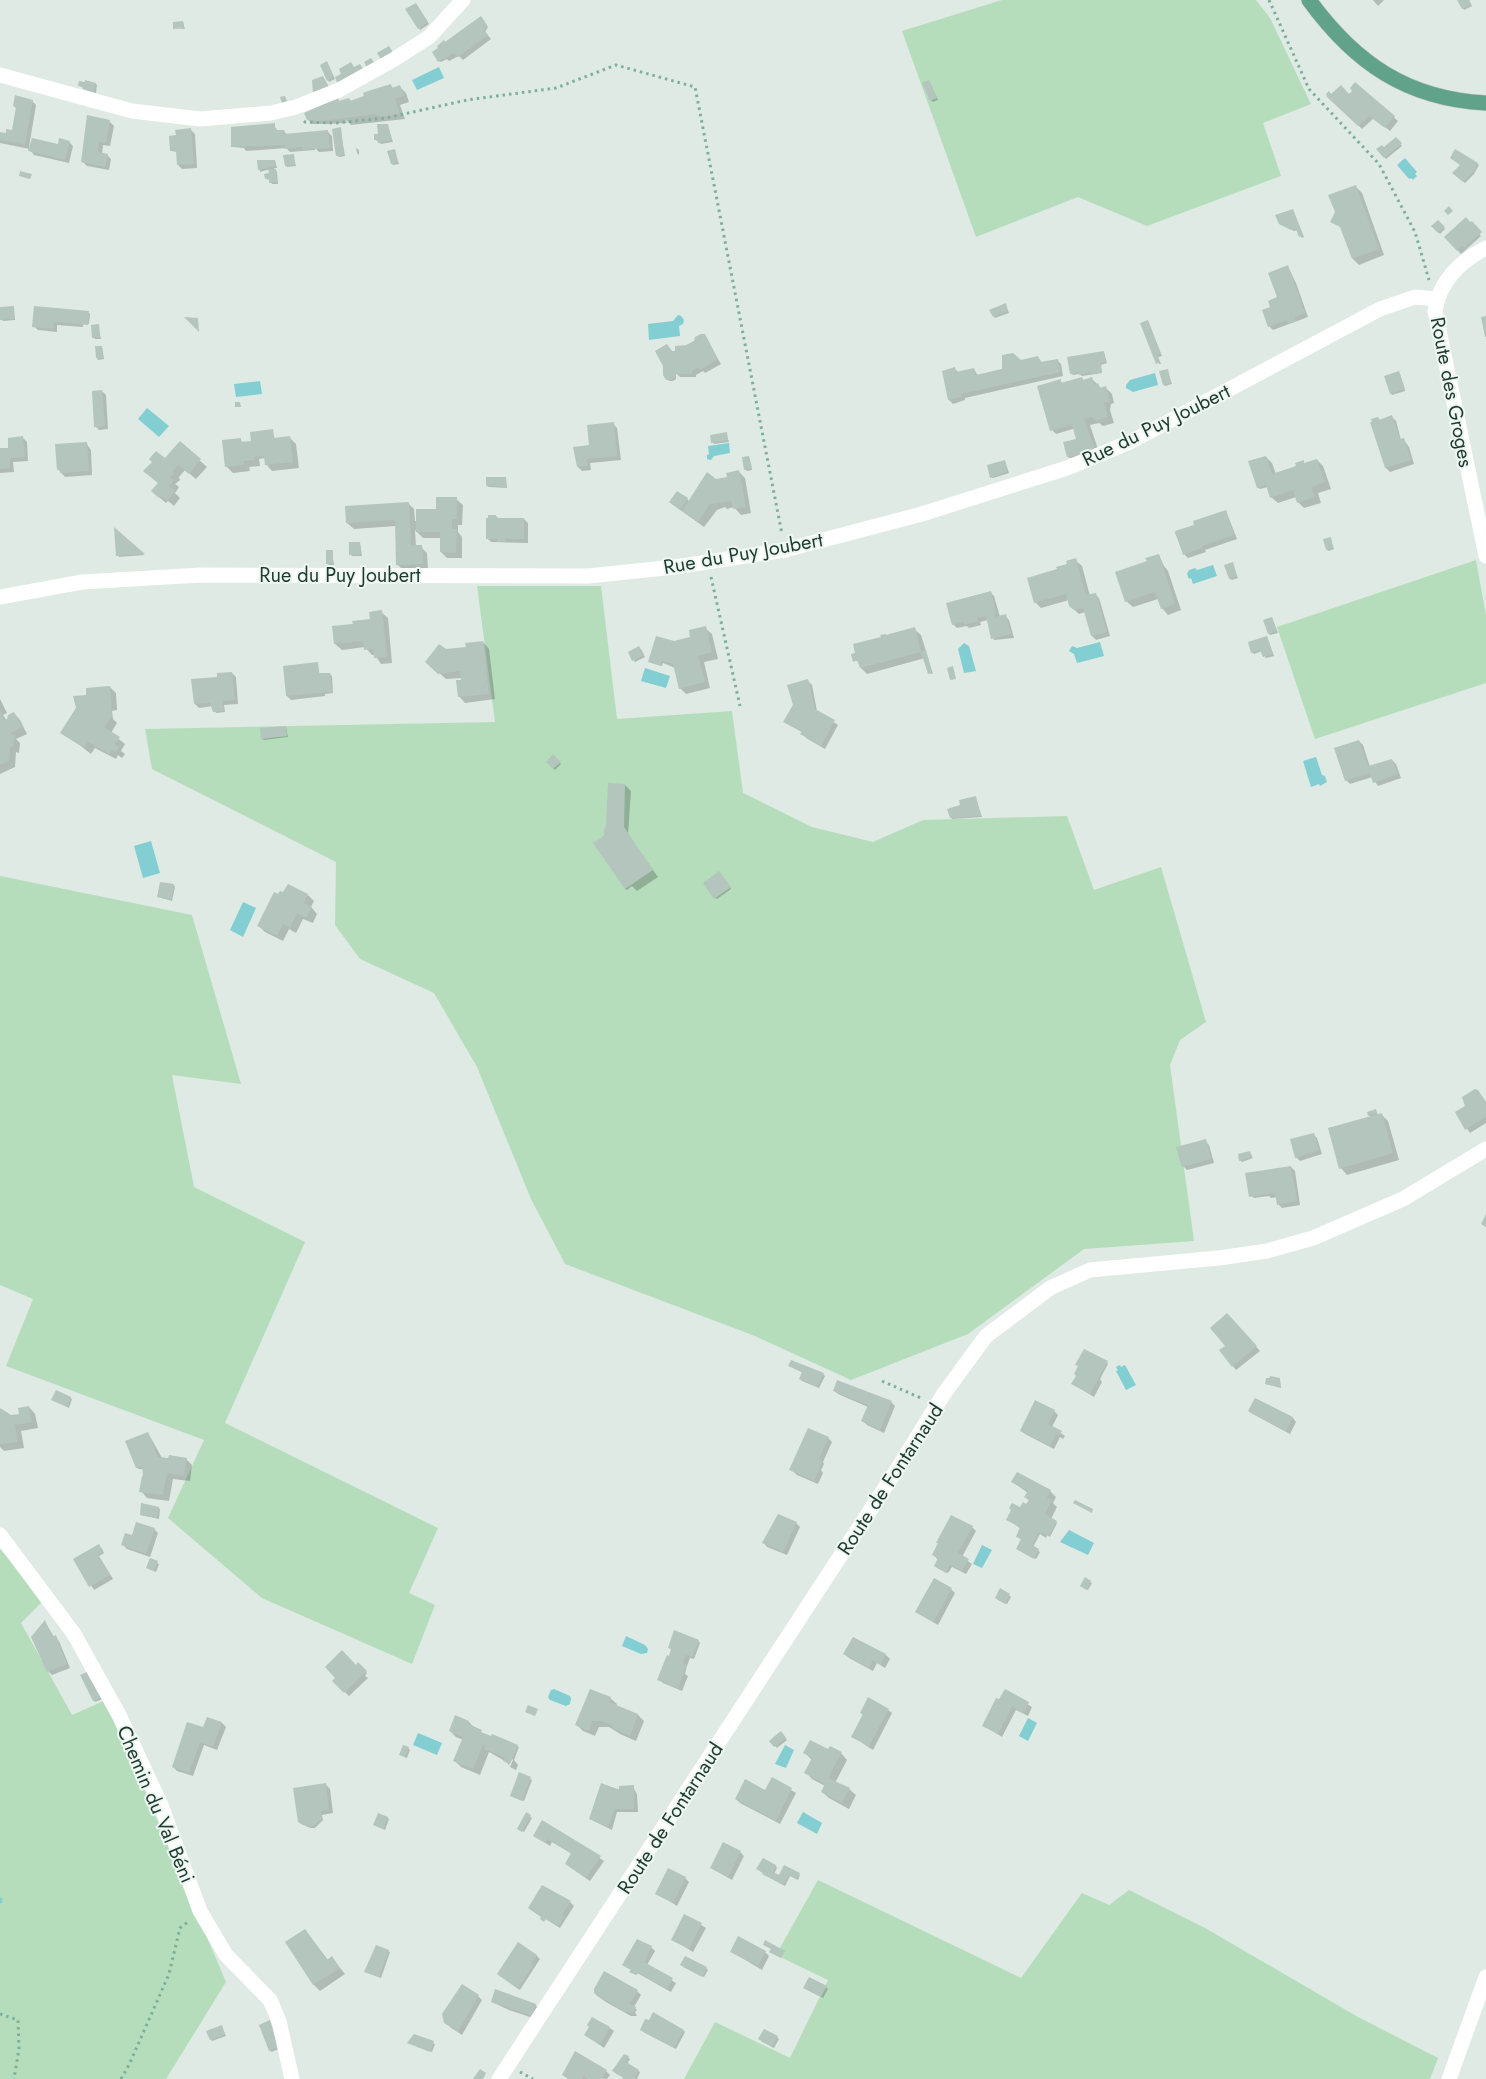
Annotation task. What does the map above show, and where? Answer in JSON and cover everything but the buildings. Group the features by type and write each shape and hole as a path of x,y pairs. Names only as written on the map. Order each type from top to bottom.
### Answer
{"main road":[{"path":"1309,0 1340,38 1361,58 1381,72 1406,85 1436,96 1466,102 1486,103"}],"street":[{"path":"0,75 132,111 200,119 271,113 296,107 339,90 393,60 429,36 464,0"},
{"name":"Route des Groges","path":"1486,248 1474,254 1452,274 1442,287 1437,299 1437,323 1486,556"},
{"name":"Rue du Puy Joubert","path":"0,597 82,582 201,575 588,576 708,562 785,550 922,514 1067,468 1130,442 1380,309 1415,297 1437,299"},
{"name":"Route de Fontarnaud","path":"499,2079 937,1406 986,1336 1050,1288 1090,1270 1267,1251 1313,1238 1403,1200 1486,1149"},
{"name":"Chemin du Val Béni","path":"0,1534 74,1634 118,1715 161,1805 200,1911 226,1955 270,2000 279,2021 292,2079"},
{"path":"1449,2079 1486,1977"}],"path":[{"path":"1269,0 1309,89 1379,164 1415,232 1424,267 1437,299"},
{"path":"296,107 305,122 335,123 386,118 467,100 556,88 616,65 695,87 785,550"},
{"path":"708,562 740,706"},
{"path":"882,1381 937,1406"},
{"path":"121,2079 169,1974 180,1928 200,1911"},
{"path":"0,2014 18,2020 19,2049 14,2079"}],"green space":[{"path":"1002,0 1256,0 1270,18 1311,104 1263,123 1281,176 1147,226 1078,197 976,237 902,31"},
{"path":"1476,560 1486,616 1486,683 1315,739 1277,627"},
{"path":"477,586 601,586 617,719 732,711 743,793 812,827 873,842 923,820 1067,816 1094,890 1161,867 1206,1022 1180,1040 1170,1065 1194,1241 1084,1249 968,1334 851,1380 755,1336 565,1264 531,1199 477,1067 434,993 360,959 335,925 336,862 152,769 145,729 495,722"},
{"path":"0,876 192,915 241,1084 172,1075 194,1187 305,1242 225,1423 438,1528 409,1593 435,1605 412,1664 262,1598 168,1518 204,1440 6,1366 33,1299 0,1285"},
{"path":"0,1549 44,1600 21,1623 72,1715 106,1700 226,1982 166,2079 0,2079"},
{"path":"818,1880 1021,1978 1082,1893 1109,1905 1129,1890 1205,1928 1358,2017 1438,2058 1430,2079 684,2079 715,2022 790,2058 828,1980 776,1955"}],"water":[{"path":"439,67 444,78 417,90 412,80"},
{"path":"1405,158 1417,172 1415,174 1417,176 1413,180 1409,179 1397,165"},
{"path":"678,315 684,320 683,324 679,326 680,336 649,340 648,324 673,321"},
{"path":"1155,373 1158,385 1133,392 1126,388 1130,380"},
{"path":"260,381 262,394 236,397 234,384"},
{"path":"147,408 169,426 159,437 138,419"},
{"path":"729,443 730,453 714,456 711,460 707,459 709,454 708,446"},
{"path":"1213,565 1217,576 1193,584 1191,578 1189,579 1187,574 1189,570 1195,568 1197,570"},
{"path":"1100,642 1104,656 1077,663 1074,654 1069,651 1072,646 1077,648"},
{"path":"964,643 969,646 976,671 964,673 958,649"},
{"path":"645,668 670,676 666,688 641,681"},
{"path":"1316,757 1322,775 1325,776 1327,782 1320,786 1319,784 1311,787 1303,761"},
{"path":"151,841 160,873 143,878 134,846"},
{"path":"243,902 256,908 243,937 230,930"},
{"path":"1120,1365 1121,1367 1125,1365 1136,1385 1126,1390 1116,1371 1118,1370 1116,1367"},
{"path":"1069,1530 1094,1543 1088,1555 1060,1542"},
{"path":"982,1545 992,1550 982,1568 973,1564"},
{"path":"626,1636 645,1645 648,1649 647,1653 641,1654 622,1646"},
{"path":"554,1689 570,1696 570,1704 566,1706 550,1700 548,1697 551,1690"},
{"path":"1028,1718 1037,1723 1028,1741 1019,1736"},
{"path":"418,1733 442,1743 437,1755 413,1745"},
{"path":"785,1745 794,1750 786,1768 775,1764"},
{"path":"803,1812 822,1823 817,1834 797,1823"}]}
